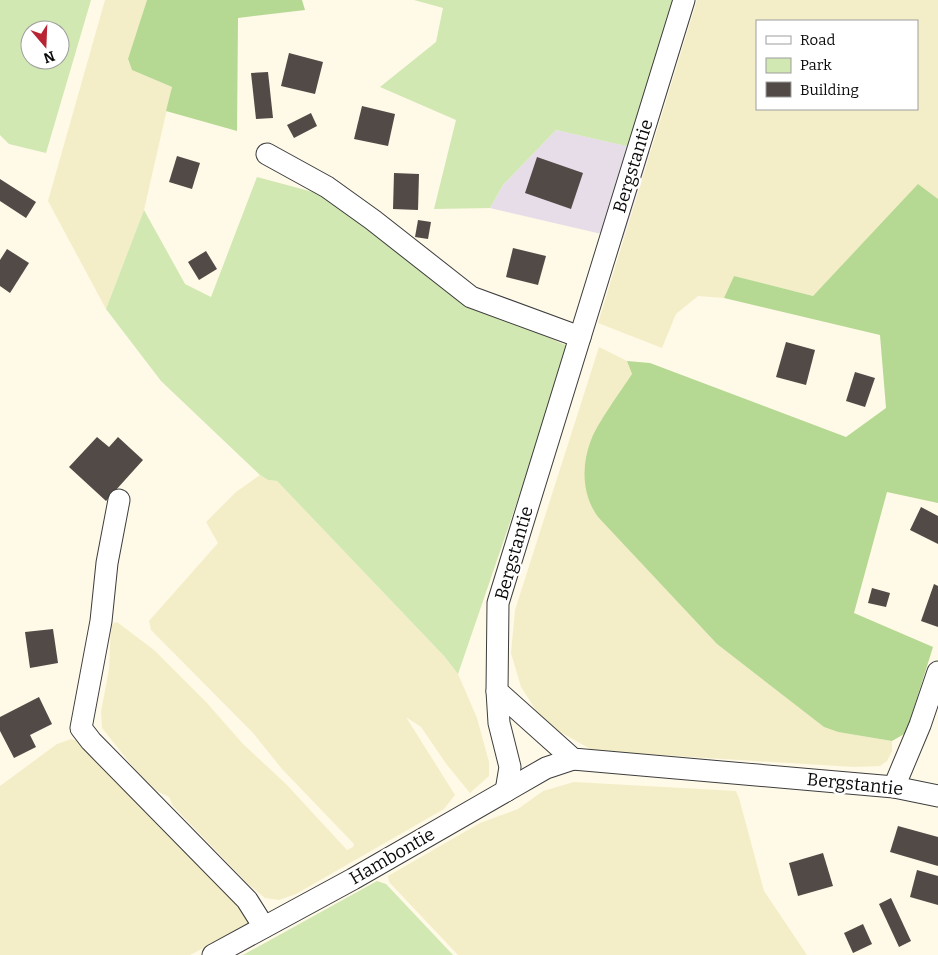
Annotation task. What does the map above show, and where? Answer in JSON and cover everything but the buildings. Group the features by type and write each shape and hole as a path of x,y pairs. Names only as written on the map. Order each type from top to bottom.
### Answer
{"street":[{"name":"Bergstantie","path":"506,791 510,767 499,723 498,602 684,0"},
{"path":"267,154 327,187 373,220 471,297 580,337"},
{"path":"119,500 107,563 102,622 81,728 91,741 247,900 264,927"},
{"path":"894,786 920,725 938,672"},
{"path":"498,691 573,759"},
{"name":"Bergstantie","path":"573,759 894,786 938,796"},
{"name":"Hambontie","path":"212,955 546,768 573,759"}],"shaded area":[{"path":"105,0 147,0 128,60 132,70 172,87 144,210 106,309 48,201"},
{"path":"697,0 938,0 938,199 918,185 813,296 734,276 724,298 698,296 676,314 662,348 598,323"},
{"path":"556,130 650,151 623,239 490,208 503,185"},
{"path":"599,347 627,361 632,374 591,439 598,517 717,644 824,727 838,732 892,741 892,751 887,761 880,766 854,767 594,751 544,723 521,687 511,653 515,610"},
{"path":"260,475 268,480 277,481 444,656 458,674 477,718 489,762 489,776 470,793 447,765 421,727 406,717 455,795 444,809 296,894 279,900 265,898 248,884 173,806 169,797 157,791 137,772 102,728 101,712 109,669 111,624 117,622 154,650 207,703 243,744 286,784 347,850 353,847 354,844 282,769 253,733 151,630 149,621 218,543 206,522 236,492"},
{"path":"71,739 82,742 250,919 246,926 190,955 0,955 0,786 57,744"},
{"path":"574,782 736,791 764,891 807,955 458,955 389,882 388,876 480,823 518,809 543,791"}],"green space":[{"path":"0,0 91,0 46,153 9,144 0,135"},
{"path":"147,0 302,0 305,10 238,18 237,131 166,111 172,87 132,70 128,59"},
{"path":"414,0 677,0 631,147 556,130 503,185 490,208 434,209 456,120 380,87 436,42 443,8"},
{"path":"257,177 328,196 473,305 570,347 458,674 444,656 277,481 268,480 260,475 161,381 106,309 144,210 185,284 211,297"},
{"path":"918,184 938,199 938,503 887,492 854,613 933,647 906,733 892,741 838,732 824,727 717,644 598,517 586,490 585,470 588,450 594,433 632,374 627,361 650,363 846,437 886,408 880,335 724,298 734,276 813,296"},
{"path":"377,881 386,884 453,955 243,955"}]}
